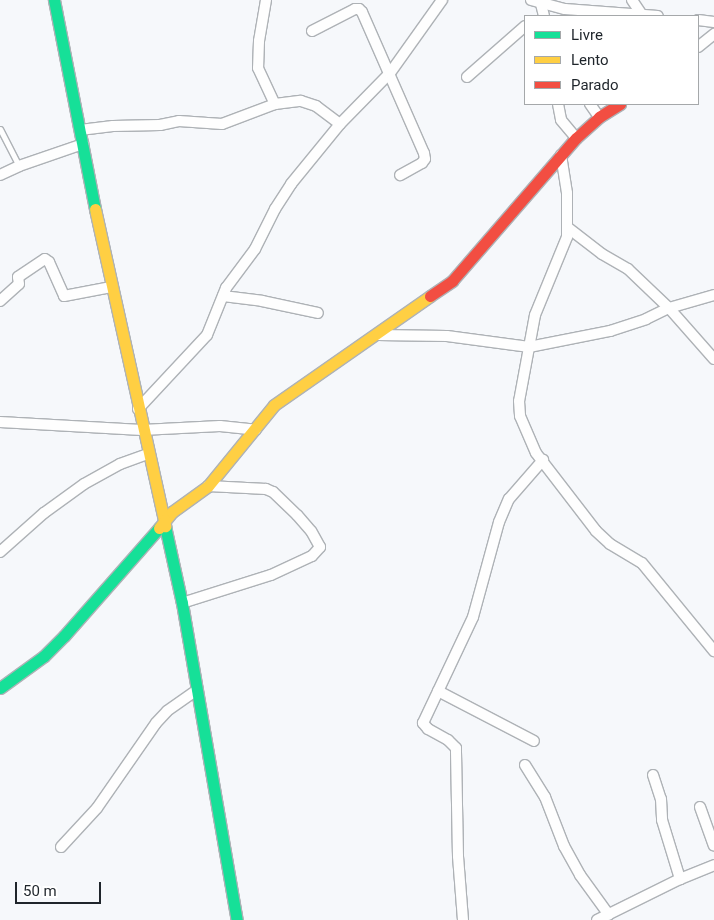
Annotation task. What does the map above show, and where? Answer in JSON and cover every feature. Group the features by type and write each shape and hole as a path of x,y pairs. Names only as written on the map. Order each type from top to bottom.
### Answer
{"street":[{"path":"54,0 111,287 182,603 237,920"},
{"path":"266,0 259,41 258,68 275,104"},
{"path":"138,409 207,335 231,278 255,249 275,209 340,124 390,73 442,0"},
{"path":"632,0 642,15"},
{"path":"312,31 359,8 362,12 390,73 425,159 400,175"},
{"path":"539,10 565,9 642,15"},
{"path":"699,20 714,22"},
{"path":"467,77 524,27"},
{"path":"699,46 713,37"},
{"path":"80,130 160,125 179,121 222,124 275,104 301,101 316,106 340,124"},
{"path":"558,105 560,120 576,138"},
{"path":"591,105 599,117"},
{"path":"0,688 44,656 64,636 178,506 208,486 225,462 256,430 274,405 378,335 452,281 576,138 599,117 618,105"},
{"path":"0,176 19,166 83,144"},
{"path":"561,155 567,193 567,237 562,253 547,281 535,315 519,400 520,416 536,453 596,531 610,544 642,564 714,651"},
{"path":"567,227 602,254 628,269 669,308 714,359"},
{"path":"0,301 19,284 18,277 45,259 49,262 64,296 111,287"},
{"path":"223,296 262,301 318,313"},
{"path":"378,335 447,336 529,347 610,330 646,319 669,308 714,296"},
{"path":"0,422 142,430 220,426 256,430"},
{"path":"0,552 44,513 84,484 120,464 147,454"},
{"path":"464,920 458,856 456,748 448,740 428,729 423,723 473,617 499,522 509,500 543,460"},
{"path":"182,603 271,575 312,556 320,547 302,520 273,492 266,489 208,486"},
{"path":"61,847 97,808 156,723 167,711 197,690"},
{"path":"438,691 534,741"},
{"path":"525,765 545,797 564,846 580,875 608,914"},
{"path":"653,775 661,799 662,820 680,879"},
{"path":"700,807 714,846"},
{"path":"597,920 680,879 714,865"}],"lane":[{"path":"0,128 19,166"}],"traffic: fast":[{"path":"54,0 95,209"},
{"path":"165,526 182,603 237,920"},
{"path":"0,688 44,656 64,636 159,528"}],"traffic: slow":[{"path":"95,209 165,526"},
{"path":"159,528 172,512 208,486 274,405 430,296"}],"traffic: jam":[{"path":"430,296 452,281 576,138 599,117 618,105"}]}
